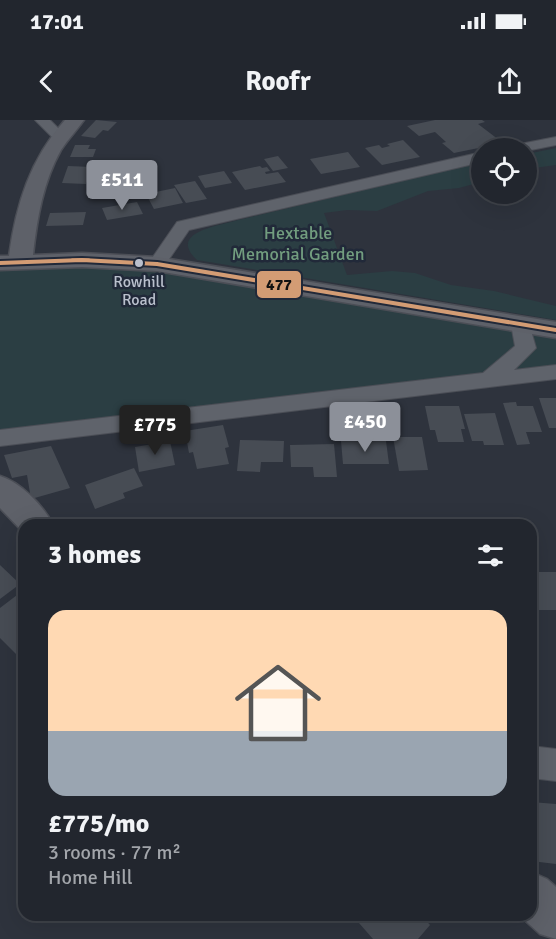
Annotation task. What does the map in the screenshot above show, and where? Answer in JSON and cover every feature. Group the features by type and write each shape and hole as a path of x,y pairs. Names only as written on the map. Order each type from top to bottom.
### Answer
{"main road":[{"path":"75,120 59,136 44,162 10,262 82,260 157,264 556,330"},
{"path":"0,488 31,519"},
{"path":"537,901 556,918"}],"street":[{"path":"42,120 59,136"},
{"path":"537,145 556,141"},
{"path":"157,264 183,226 471,160"},
{"path":"491,378 525,348 521,324"},
{"path":"0,438 556,372"},
{"path":"537,763 556,765"}],"green space":[{"path":"556,148 556,165 537,168 537,152"},
{"name":"Hextable Memorial Garden","path":"471,164 471,185 428,191 377,211 347,210 324,213 347,275 392,271 415,273 451,285 494,291 556,306 556,320 197,260 189,250 188,243 199,232 238,220"},
{"path":"131,262 520,324 525,348 491,378 0,437 0,263"},
{"path":"522,324 556,330 556,371 493,378 526,349"}],"building":[{"path":"96,120 117,122 108,131 103,130 95,138 81,136"},
{"path":"435,120 482,120 485,122 478,124 496,138 471,138 471,150 454,153 442,143 446,142 435,132 419,136 407,126"},
{"path":"403,140 420,157 382,165 365,148 379,145 382,148 390,146 387,144"},
{"path":"75,145 90,145 88,149 96,149 93,157 70,157"},
{"path":"348,152 360,167 321,174 310,159"},
{"path":"278,156 288,168 273,171 264,159"},
{"path":"68,166 92,167 86,184 62,183"},
{"path":"260,166 267,167 270,171 265,172 266,174 278,172 286,182 245,190 232,172"},
{"path":"224,171 232,183 205,188 198,176"},
{"path":"195,181 207,199 186,203 174,185"},
{"path":"175,188 183,203 154,209 146,194"},
{"path":"137,202 143,214 107,220 102,208"},
{"path":"86,212 83,225 46,226 50,213"},
{"path":"539,398 556,398 556,428 549,428"},
{"path":"516,402 517,406 533,406 542,432 526,432 530,444 517,445 503,403"},
{"path":"425,406 459,406 465,429 461,429 464,442 438,442 435,430 430,430"},
{"path":"495,413 504,445 484,445 483,441 472,441 464,414"},
{"path":"223,425 229,447 225,448 229,464 197,469 193,452 189,453 185,431"},
{"path":"393,437 422,437 428,470 399,471"},
{"path":"240,440 284,441 283,462 261,462 260,472 237,471"},
{"path":"170,441 175,465 139,472 135,447"},
{"path":"341,441 386,441 389,464 343,464"},
{"path":"334,444 337,477 314,477 313,467 291,467 290,445"},
{"path":"51,446 70,488 31,499 27,475 12,478 4,455"},
{"path":"134,468 143,486 123,493 125,498 95,509 85,485"},
{"path":"0,565 18,582 18,586 0,599"},
{"path":"537,572 556,572 556,610 537,610"},
{"path":"18,594 18,656 0,638 0,608"},
{"path":"537,802 556,804 556,864 537,862"},
{"path":"357,921 426,921 430,925 418,939 373,939"}],"transit line":[{"name":"477","path":"0,263 82,260 157,264 556,330"}],"place":[{"name":"Rowhill Road","path":"139,263"}]}
